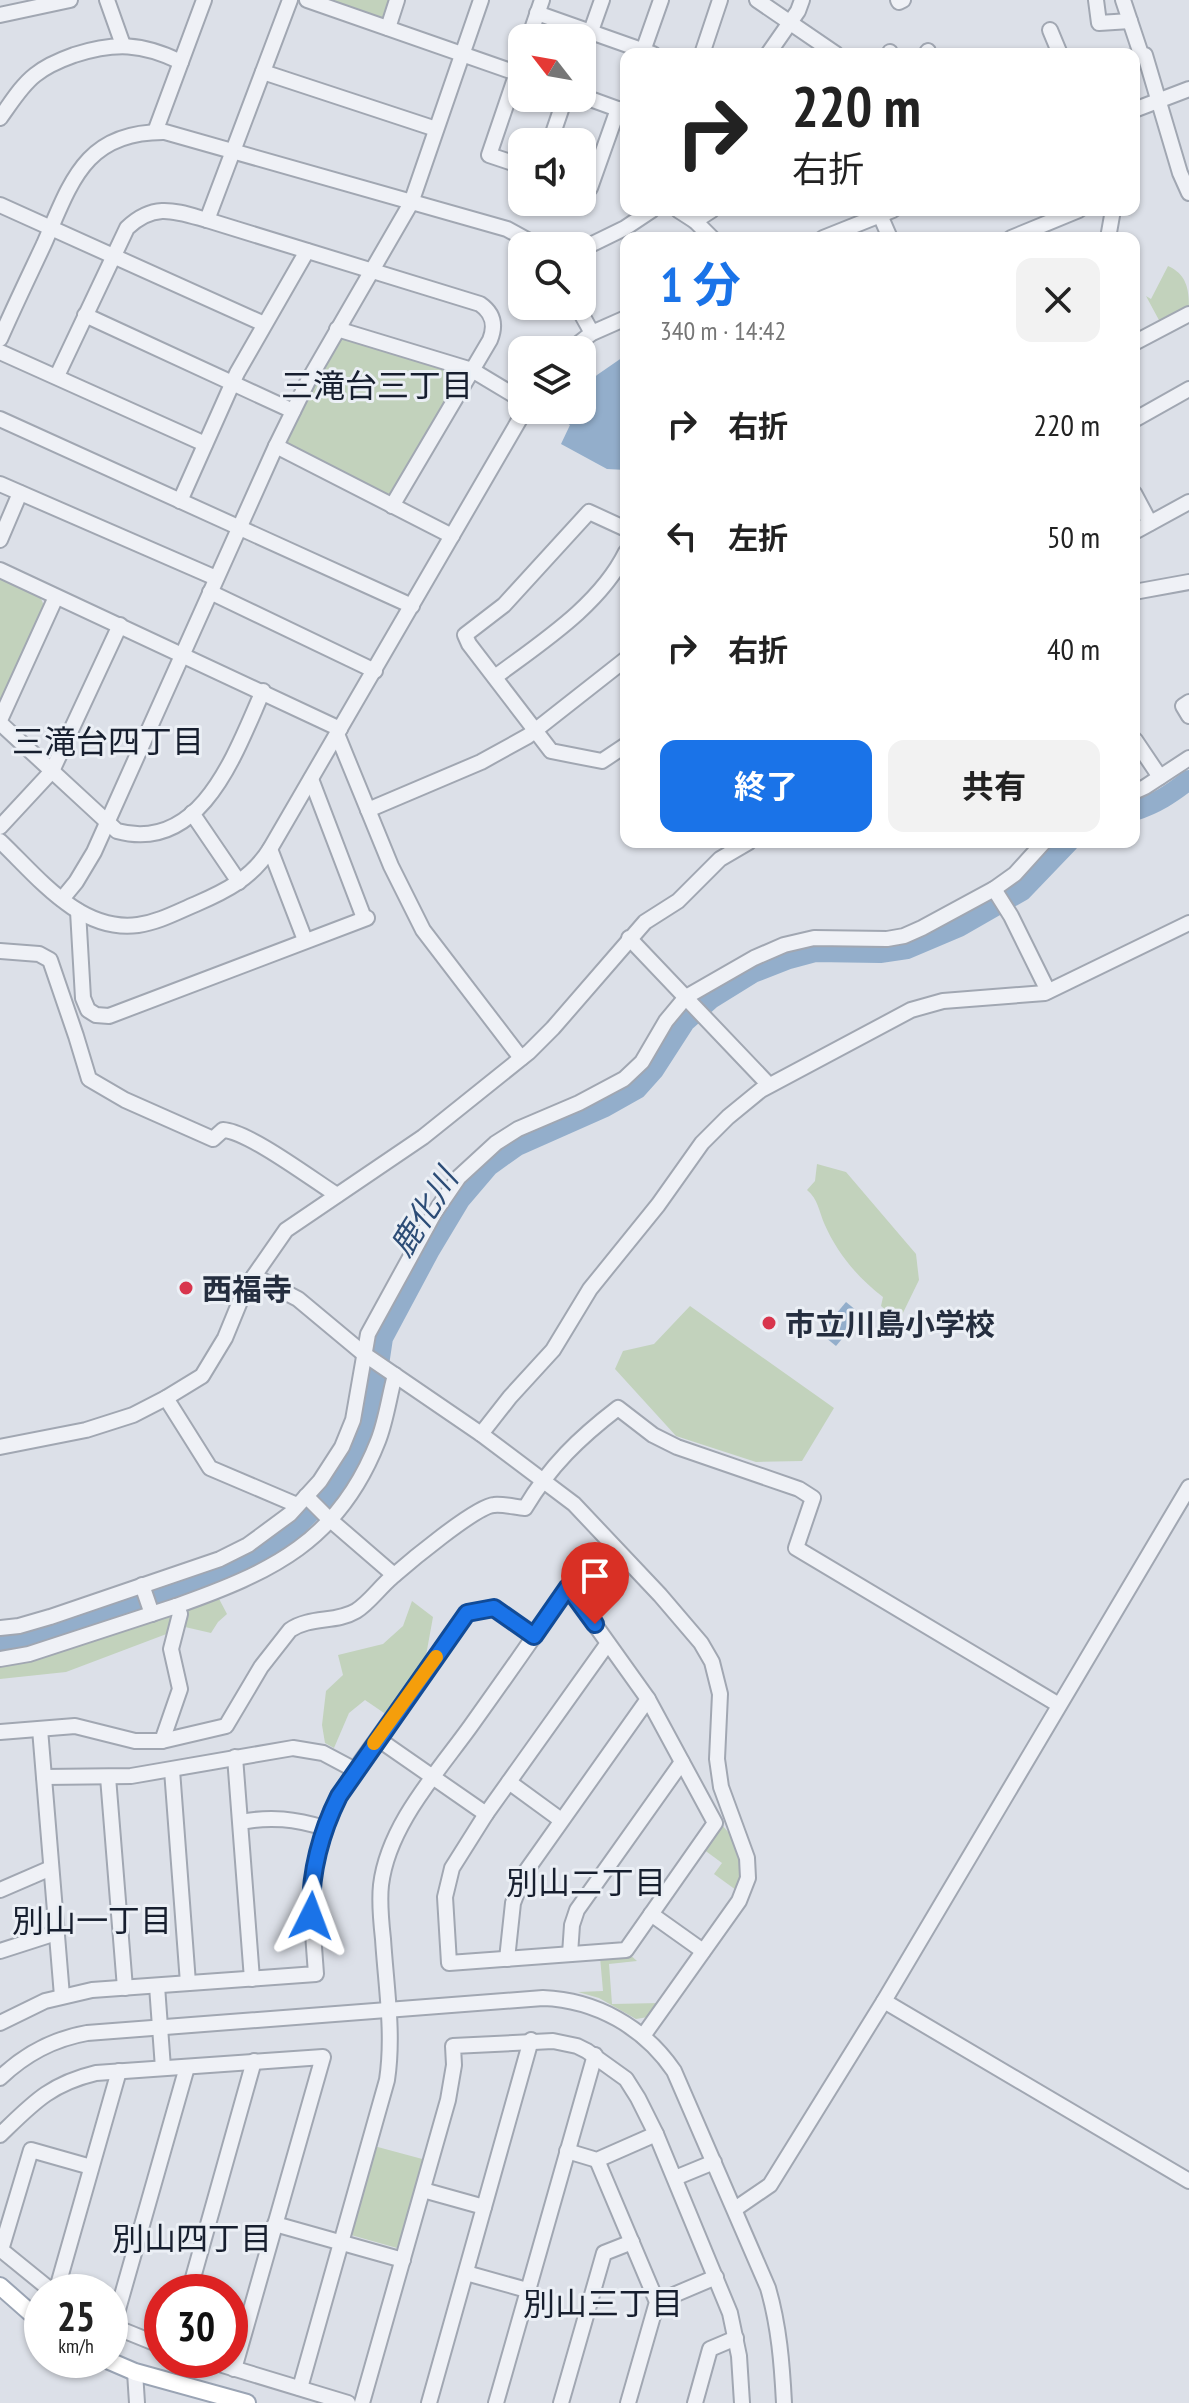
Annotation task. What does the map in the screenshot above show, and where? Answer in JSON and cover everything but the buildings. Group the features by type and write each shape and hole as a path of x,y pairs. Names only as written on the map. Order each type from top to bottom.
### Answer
{"main road":[{"path":"0,2286 24,2307"},
{"path":"128,2369 247,2403"}],"street":[{"path":"0,15 70,0"},
{"path":"107,0 123,45"},
{"path":"155,132 204,0"},
{"path":"207,220 290,0"},
{"path":"307,0 508,70"},
{"path":"388,28 397,0"},
{"path":"62,899 76,882 107,823 293,411 411,203 481,0"},
{"path":"593,24 602,0"},
{"path":"649,48 661,0"},
{"path":"704,48 720,0"},
{"path":"757,0 827,48"},
{"path":"772,48 798,11 802,0"},
{"path":"1096,0 1099,23 1130,21"},
{"path":"1123,0 1139,48"},
{"path":"540,7 576,24"},
{"path":"1050,30 1058,48"},
{"path":"596,33 637,48"},
{"path":"0,118 27,82 52,64 83,52 123,45 151,49 181,62"},
{"path":"1140,51 1145,55 1180,173 1189,193"},
{"path":"263,72 436,129"},
{"path":"1140,108 1189,89"},
{"path":"596,101 620,109"},
{"path":"508,104 489,155 508,161"},
{"path":"596,173 620,115"},
{"path":"0,339 65,192 88,160 118,140 155,132 165,132 512,232"},
{"path":"0,205 264,324"},
{"path":"57,376 127,228 145,214 157,210 207,220 465,298 487,308 494,324 493,331 392,506"},
{"path":"596,242 643,216"},
{"path":"687,216 706,232"},
{"path":"695,221 703,216"},
{"path":"838,232 878,216"},
{"path":"1026,232 1064,216"},
{"path":"180,501 233,383 307,251"},
{"path":"1140,340 1189,314"},
{"path":"85,315 293,411"},
{"path":"585,320 592,333"},
{"path":"588,336 620,321"},
{"path":"337,329 472,370 508,392"},
{"path":"0,352 205,444"},
{"path":"1140,417 1189,389"},
{"path":"0,419 412,606"},
{"path":"0,841 78,911 113,924 141,924 161,919 218,894 254,870 270,849 375,671 517,424"},
{"path":"276,446 452,536"},
{"path":"0,484 213,585 375,671"},
{"path":"0,540 20,493"},
{"path":"1140,529 1189,502"},
{"path":"1140,504 1150,523"},
{"path":"620,526 589,512 504,605 465,635 551,751 602,761 620,749"},
{"path":"495,677 575,615 600,592 620,563"},
{"path":"0,570 263,691 339,731 368,810 402,890 423,930 521,1058"},
{"path":"1140,591 1189,582"},
{"path":"56,597 0,722 117,831 134,836 161,832 192,813 216,788 229,766 263,691"},
{"path":"0,827 52,771 120,625"},
{"path":"368,810 481,762 537,730 620,664"},
{"path":"1189,702 1183,706 1189,716"},
{"path":"1140,747 1160,777"},
{"path":"1140,789 1189,758"},
{"path":"78,911 85,1005 96,1015 109,1016 365,918 311,779"},
{"path":"192,813 239,882"},
{"path":"0,1447 86,1430 133,1415 202,1376 225,1338 254,1276 286,1230 423,1137 521,1058 553,1028 629,938 649,919 678,901 720,859 739,848"},
{"path":"0,1628 50,1617 220,1559 274,1527 304,1500 329,1469 353,1420 368,1334 435,1212 459,1177 496,1143 518,1129 579,1103 624,1079 642,1062 666,1021 686,997 754,958 784,945 814,938 880,940 904,936 995,890 1039,848"},
{"path":"270,849 305,940"},
{"path":"995,890 1048,991"},
{"path":"481,1434 553,1350 590,1289 658,1205 702,1143 728,1117 769,1085 911,1010 928,1004 1048,991 1189,923"},
{"path":"629,938 769,1085"},
{"path":"0,951 39,954 50,960 89,1079 125,1100 213,1139 223,1130 248,1138 337,1195"},
{"path":"51,966 80,964"},
{"path":"254,1276 298,1299 366,1355 481,1434 574,1504 660,1595 701,1643 712,1662 720,1694 718,1769 721,1787 747,1858 748,1878 739,1901 643,2036"},
{"path":"0,1659 29,1654 231,1586 267,1569 301,1546 345,1504 363,1476 379,1438 392,1374"},
{"path":"166,1398 210,1468 304,1500 394,1575"},
{"path":"0,1732 75,1726 135,1741 162,1741 226,1726 261,1667 290,1630 316,1620 355,1612 434,1542 482,1508 495,1504 525,1508 542,1480 587,1432 618,1408 653,1435 677,1447 799,1489 813,1498 796,1548 1059,1705"},
{"path":"735,2209 770,2185 884,2001 1189,1487"},
{"path":"142,1587 151,1613"},
{"path":"300,2388 387,2080 390,2057 380,1904 382,1879 393,1840 568,1587 608,1643 648,1699 715,1823 626,1950 448,1966 447,1880 461,1851 608,1643"},
{"path":"162,1741 180,1689 171,1649 180,1614 176,1606"},
{"path":"0,2023 27,2008 92,1990 317,1975 311,1895 315,1862 325,1828 355,1770 467,1613 494,1608 534,1636"},
{"path":"507,1959 515,1893 524,1874 648,1699"},
{"path":"40,1729 62,1996"},
{"path":"378,1739 486,1814"},
{"path":"44,1777 131,1776 303,1748 323,1753 355,1770"},
{"path":"235,1757 252,1979"},
{"path":"570,1954 572,1925 577,1910 682,1762"},
{"path":"172,1770 188,1983"},
{"path":"108,1777 125,1988"},
{"path":"509,1782 561,1820"},
{"path":"241,1822 279,1817 325,1828"},
{"path":"0,1890 51,1868"},
{"path":"651,1914 703,1951"},
{"path":"0,1951 56,1933"},
{"path":"157,1986 163,2068"},
{"path":"0,2078 34,2051 73,2035 551,1998 600,2010 643,2036 674,2071 768,2288 775,2311 784,2403"},
{"path":"884,2001 1189,2181"},
{"path":"429,2403 531,2040"},
{"path":"362,2403 448,2100 454,2065 453,2046 531,2040 577,2046 595,2055 626,2079 638,2098 675,2178 730,2313 736,2338 742,2403"},
{"path":"496,2403 595,2055"},
{"path":"3,2128 50,2090 83,2076 323,2057 248,2319"},
{"path":"194,2274 254,2061"},
{"path":"127,2274 187,2067"},
{"path":"60,2274 119,2071"},
{"path":"567,2151 597,2160 656,2134"},
{"path":"31,2274 0,2250 31,2150 91,2167"},
{"path":"597,2160 657,2302 628,2403"},
{"path":"675,2178 714,2162"},
{"path":"423,2190 484,2207"},
{"path":"275,2224 403,2260"},
{"path":"561,2403 604,2253 632,2242"},
{"path":"466,2273 527,2290"},
{"path":"657,2302 716,2277"},
{"path":"695,2403 710,2349 736,2338"},
{"path":"135,2372 137,2403"},
{"path":"248,2373 348,2403"}],"green space":[{"path":"322,0 392,0 387,16 379,20"},
{"path":"1168,266 1179,273 1185,282 1189,307 1160,322 1146,296 1151,299"},
{"path":"346,336 454,370 459,383 396,491 382,496 289,448 286,440 338,340"},
{"path":"0,576 39,594 45,608 0,707"},
{"path":"817,1164 846,1172 916,1254 919,1280 899,1321 881,1306 883,1297 849,1264 829,1234 816,1201 807,1190 815,1181"},
{"path":"690,1306 834,1408 802,1461 756,1462 676,1436 615,1369 623,1351 654,1344"},
{"path":"217,1595 227,1614 211,1633 185,1627 66,1672 0,1679 0,1661"},
{"path":"412,1601 433,1617 425,1661 387,1715 365,1700 349,1713 334,1748 325,1743 322,1725 326,1691 343,1675 338,1655 383,1644 403,1626"},
{"path":"721,1824 734,1839 741,1855 742,1871 736,1890 714,1874 722,1863 703,1849"},
{"path":"629,1954 637,1961 609,1964 612,2004 660,2003 648,2017 636,2019 599,1998 578,1992 603,1991 600,1957"},
{"path":"374,2146 426,2160 402,2246 397,2248 349,2232"}],"water":[{"path":"620,359 620,470 607,469 561,444 568,424 596,424 596,376"},
{"path":"846,1302 862,1315 836,1346 820,1333"}],"waterway":[{"name":"鹿化川","path":"1140,809 1163,798 1189,780"},
{"name":"鹿化川","path":"0,1645 41,1636 151,1596 231,1572 280,1544 342,1480 356,1458 371,1418 383,1338 460,1200 489,1166 517,1146 605,1107 637,1089 654,1070 685,1022 711,999 753,973 789,959 815,952 880,953 907,949 959,927 1022,891 1063,848"}],"slow traffic":[{"path":"374,1743 436,1657"}],"place":[{"name":"西福寺","path":"186,1288"},
{"name":"市立川島小学校","path":"769,1323"}],"district":[{"name":"三滝台三丁目","path":"377,385"},
{"name":"三滝台四丁目","path":"108,741"},
{"name":"別山二丁目","path":"586,1882"},
{"name":"別山一丁目","path":"92,1920"},
{"name":"別山四丁目","path":"192,2238"},
{"name":"別山三丁目","path":"603,2303"}],"route":[{"path":"311,1916 315,1862 339,1796 467,1613 494,1608 534,1636 568,1587 595,1624"}]}
